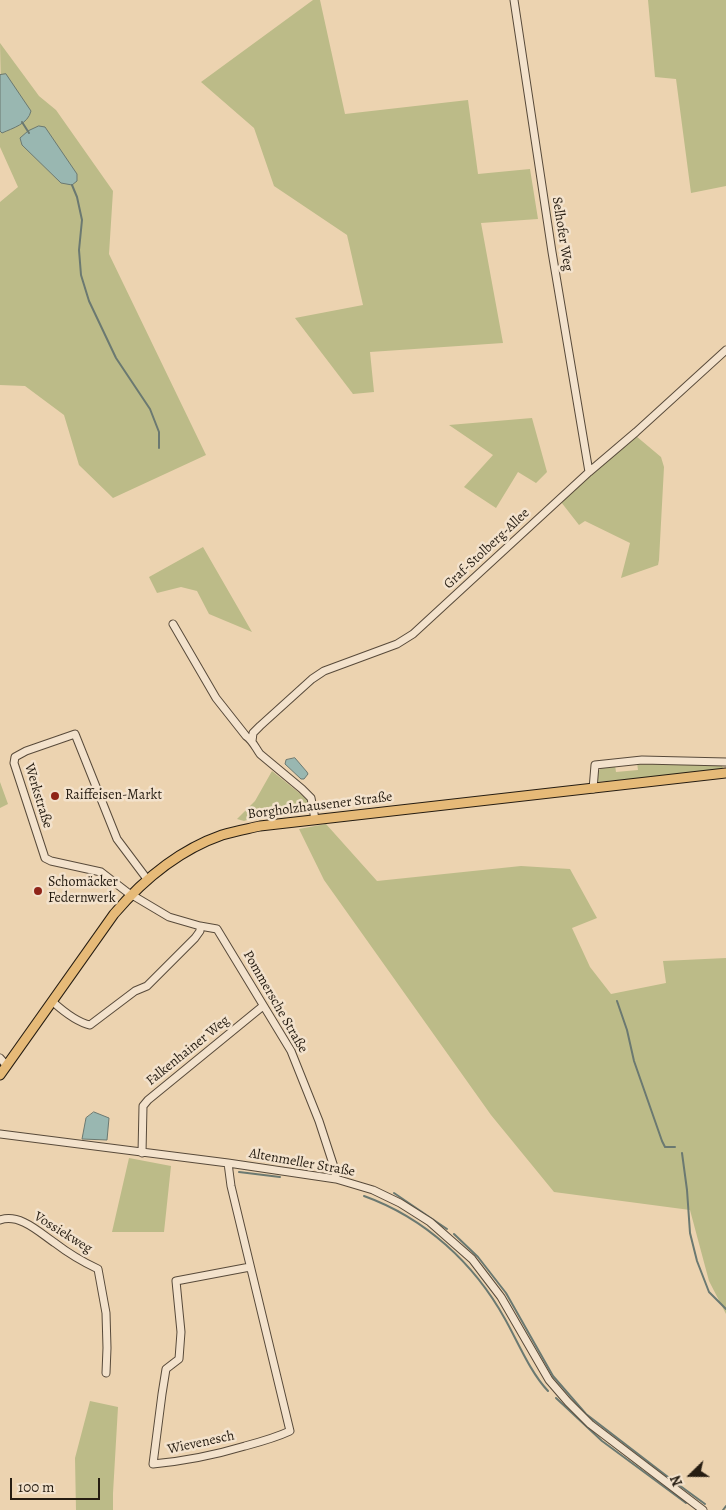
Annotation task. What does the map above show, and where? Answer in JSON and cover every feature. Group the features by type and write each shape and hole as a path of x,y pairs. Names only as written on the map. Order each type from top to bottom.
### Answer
{"main road":[{"name":"Borgholzhausener Straße","path":"0,1075 114,914 131,894 167,864 192,849 222,836 260,826 726,774"}],"street":[{"name":"Selhofer Weg","path":"514,0 552,252 589,472"},
{"name":"Graf-Stolberg-Allee","path":"252,741 253,734 260,726 312,679 324,671 397,644 413,634 589,472 726,350"},
{"path":"173,624 216,698 252,741 260,754 311,798 315,820"},
{"name":"Werkstraße","path":"44,858 14,763 15,757 26,750 75,734 117,839 147,879"},
{"path":"593,789 595,765 642,760 726,762"},
{"name":"Pommersche Straße","path":"44,858 101,872 131,894 170,917 217,929 291,1051 319,1121 335,1170 336,1179"},
{"path":"53,1002 73,1017 90,1025 135,991 147,986 195,938 200,931 200,926"},
{"name":"Falkenhainer Weg","path":"142,1153 143,1106 186,1068 263,1006"},
{"path":"0,1058 7,1066"},
{"name":"Altenmeller Straße","path":"0,1134 228,1163 336,1179 373,1190 400,1203 430,1222 472,1259 501,1297 549,1380 568,1402 590,1424 703,1510"},
{"name":"Wievenesch","path":"228,1163 250,1267 290,1431 217,1455 153,1464 166,1369 179,1359 181,1332 176,1281 250,1267"},
{"name":"Vossiekweg","path":"0,1220 12,1219 24,1223 98,1269 106,1314 108,1348 106,1373"}],"shaded area":[{"path":"313,0 320,0 345,114 468,100 478,174 530,169 538,219 481,223 503,343 370,352 374,392 353,394 295,318 363,305 347,235 274,186 254,128 201,82"},
{"path":"648,0 726,0 726,186 691,193 676,79 655,77"},
{"path":"0,43 39,96 56,110 113,191 109,254 206,455 113,498 79,465 64,415 25,386 0,385 0,202 18,187 0,147 0,131 2,133","holes":["20,138 61,183 23,145"]},
{"path":"532,418 547,472 536,483 518,472 496,508 464,487 493,455 449,425"},
{"path":"636,436 661,457 664,467 659,560 658,565 621,578 630,543 585,521 579,525 561,502"},
{"path":"203,547 252,632 209,614 197,591 181,587 157,593 149,577"},
{"path":"637,763 721,765 724,769 722,771 596,782 596,774 602,767 615,765 616,772 638,770"},
{"path":"272,771 308,800 309,811 264,814 244,821 237,819 255,801"},
{"path":"0,782 8,804 0,808"},
{"path":"326,824 377,881 521,866 570,869 597,918 572,928 590,967 611,994 666,983 663,961 726,958 726,1314 709,1281 690,1210 554,1192 491,1115 324,880 299,829"},
{"path":"129,1158 171,1166 164,1232 112,1232"},
{"path":"90,1401 118,1407 113,1510 76,1510 75,1458"}],"water":[{"path":"6,74 31,111 27,119 2,133 0,131 0,75"},
{"path":"39,126 45,127 77,174 77,181 72,185 61,183 22,145 20,138 28,131"},
{"path":"295,758 308,774 304,779 301,779 285,764 286,760"},
{"path":"94,1112 109,1118 107,1140 82,1139 86,1118"}],"waterway":[{"path":"22,122 29,133"},
{"path":"72,185 77,197 82,220 79,250 81,275 89,301 116,358 150,409 159,432 159,448"},
{"path":"617,1001 627,1030 634,1061 662,1141 665,1147 675,1147"},
{"path":"682,1153 690,1233 697,1261 709,1292 726,1309"},
{"path":"239,1172 280,1177"},
{"path":"394,1193 447,1229"},
{"path":"364,1196 386,1205 427,1230 463,1261 493,1299 530,1366 548,1391"},
{"path":"454,1234 478,1257 506,1293 553,1376 586,1414 705,1504"},
{"path":"556,1398 602,1441 686,1503"},
{"path":"723,1510 726,1506"}],"place":[{"name":"Raiffeisen-Markt","path":"55,796"},
{"name":"Schomäcker Federnwerk","path":"38,891"}]}
